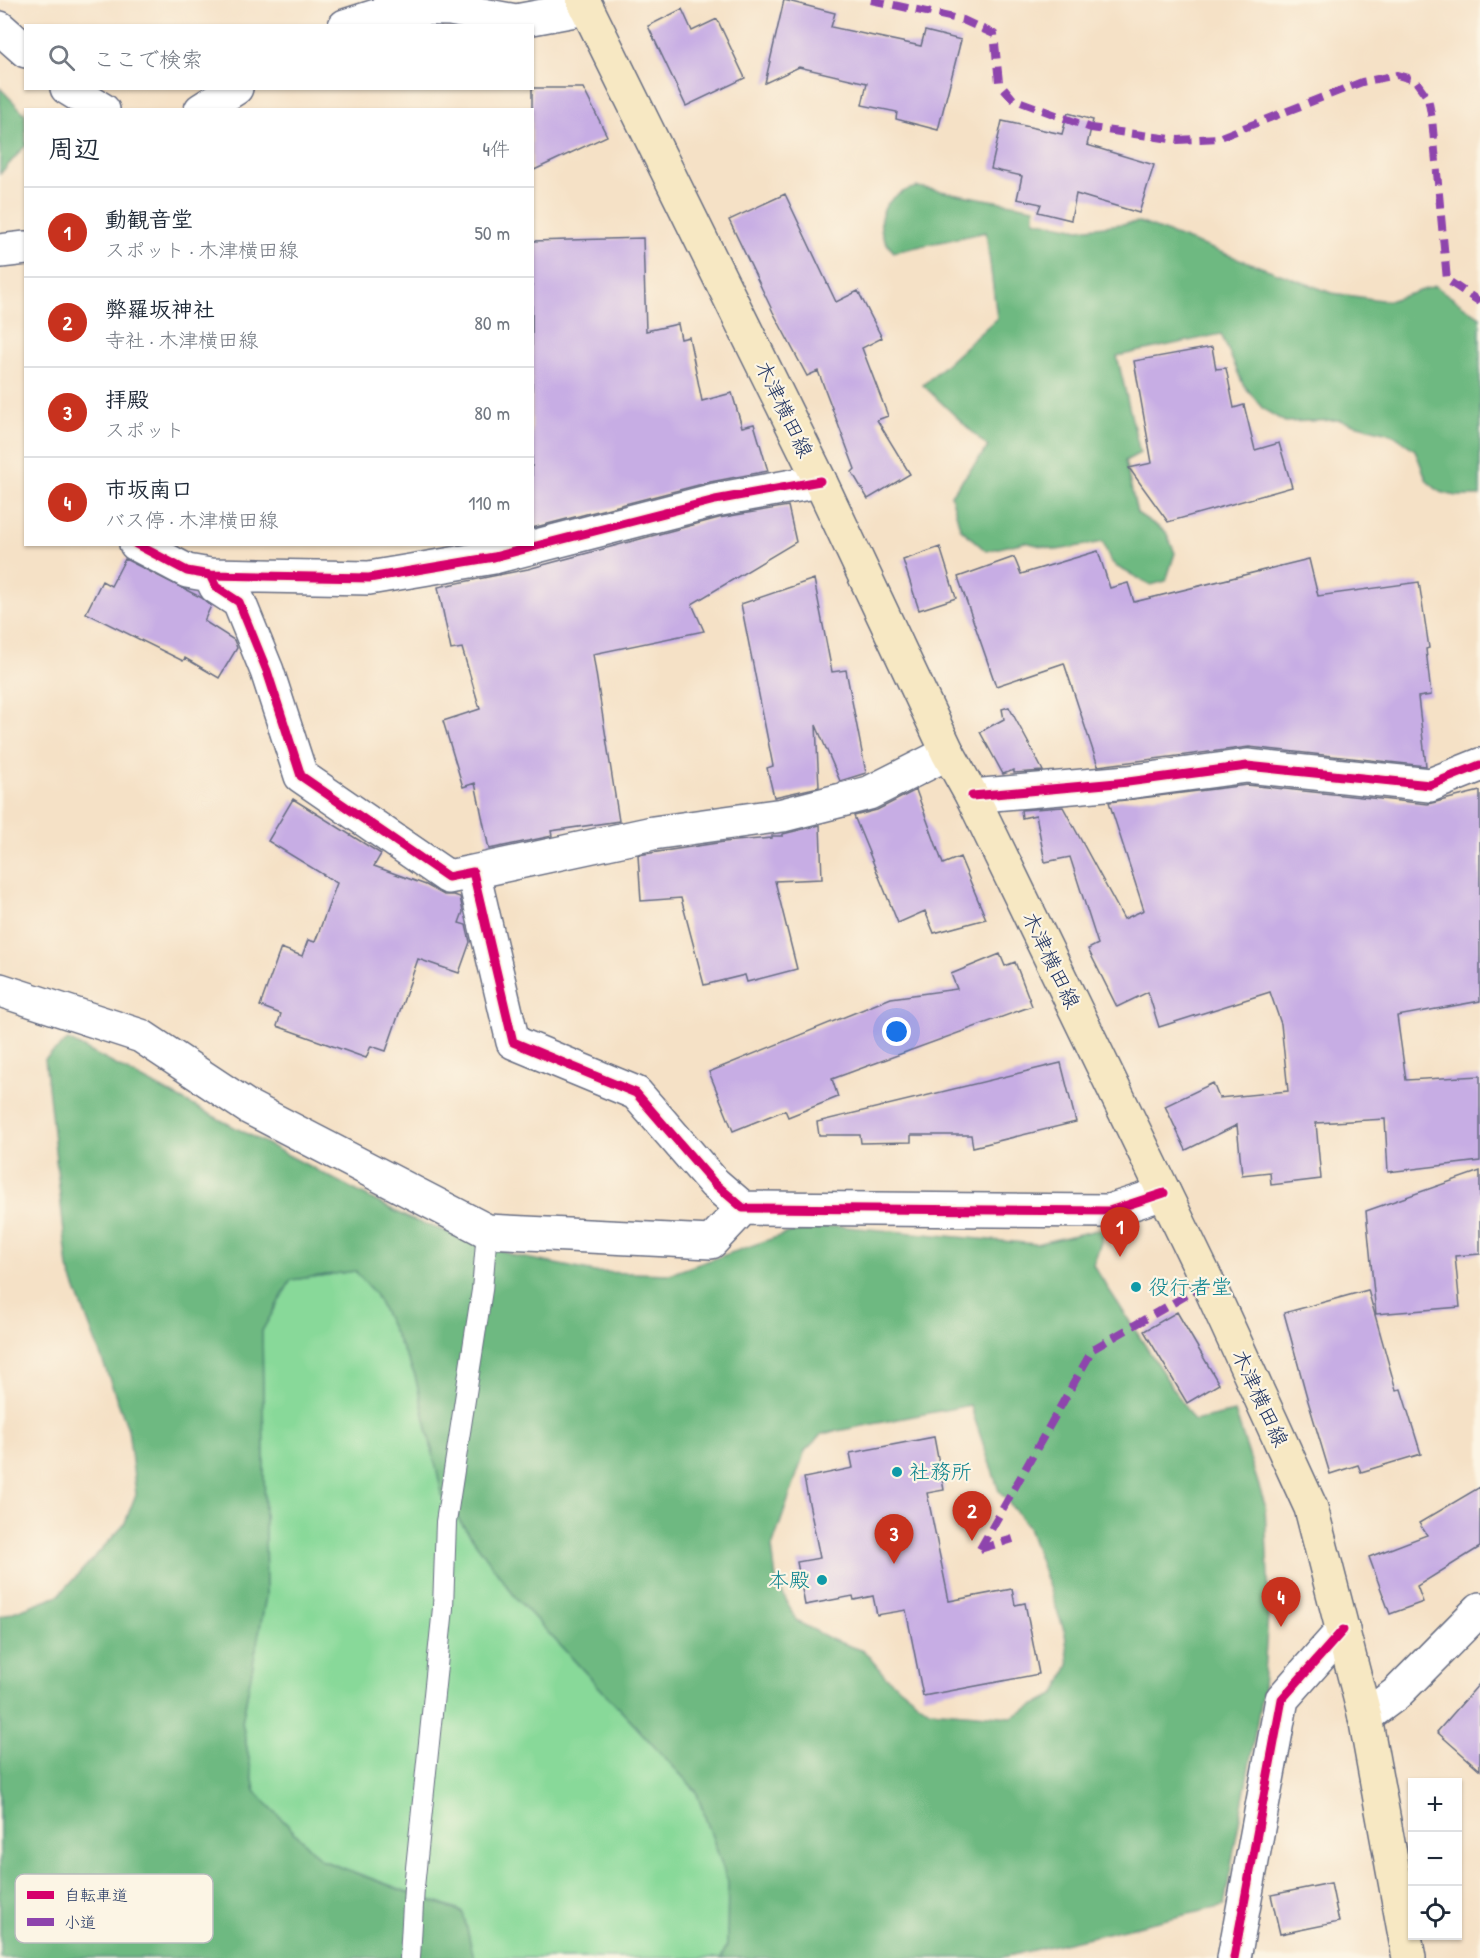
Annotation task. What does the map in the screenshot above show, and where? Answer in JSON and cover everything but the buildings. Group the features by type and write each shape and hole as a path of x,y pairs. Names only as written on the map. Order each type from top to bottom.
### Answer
{"main road":[{"name":"木津横田線","path":"584,4 820,481 948,753 972,796 1164,1193 1311,1508 1365,1718 1409,1958"}],"street":[{"path":"351,24 400,8 450,9 516,21 584,4"},
{"path":"0,28 24,49"},
{"path":"70,90 100,108"},
{"path":"204,108 233,90"},
{"path":"0,251 24,248"},
{"path":"140,546 187,571 210,575 369,578 494,558 715,500 820,481"},
{"path":"210,575 216,587 239,602 267,671 301,776 448,877 653,833 783,815 869,793 948,753"},
{"path":"972,796 1128,782 1247,766 1430,785 1480,765"},
{"path":"473,872 513,1042 636,1093 714,1183 743,1208 1109,1211 1164,1193"},
{"path":"0,990 141,1036 248,1107 487,1231 711,1242 743,1208"},
{"path":"1365,1718 1396,1695 1480,1609"},
{"path":"1234,1958 1282,1699 1343,1630"}],"lane":[{"path":"410,1958 414,1887 442,1608 446,1522 482,1290 487,1231"}],"green space":[{"path":"0,88 24,113 24,147 0,174"},
{"path":"918,187 1034,208 1034,220 1079,229 1139,222 1332,293 1388,301 1435,286 1480,317 1480,496 1456,496 1440,492 1427,481 1415,450 1392,434 1339,420 1285,422 1263,409 1243,384 1221,334 1117,356 1140,453 1125,461 1137,513 1166,532 1175,553 1166,581 1151,585 1117,567 1110,560 1103,542 1057,550 1025,542 986,551 960,528 951,495 988,447 923,385 997,318 986,232 894,252 886,242 882,231 883,212 896,196"},
{"path":"68,1040 410,1219 516,1256 595,1272 670,1274 791,1232 836,1226 1036,1244 1106,1228 1093,1265 1194,1421 1235,1412 1265,1505 1269,1602 1263,1688 1224,1906 999,1958 721,1958 727,1945 728,1882 696,1791 516,1598 443,1498 415,1375 375,1294 355,1271 291,1280 262,1331 266,1596 242,1722 255,1791 321,1860 463,1913 474,1958 0,1958 0,1617 59,1595 124,1525 136,1494 128,1429 68,1268 45,1059","holes":["970,1405 999,1491 1027,1525 1065,1633 1069,1665 1056,1694 1012,1717 929,1710 885,1676 864,1651 833,1640 796,1621 776,1579 772,1547 805,1451 822,1434"]},
{"path":"355,1271 375,1294 415,1375 443,1498 516,1598 696,1791 728,1882 727,1945 721,1958 474,1958 463,1912 321,1860 255,1791 242,1722 266,1596 262,1331 291,1280"}],"marked path":[{"path":"871,0 963,20 994,34 999,82 1013,99 1091,128 1178,140 1218,138 1362,82 1397,75 1415,80 1428,98 1432,119 1447,280 1480,302"},
{"path":"980,1549 1093,1349 1208,1283"},
{"path":"980,1549 1013,1539"}],"cycle path":[{"path":"210,575 369,578 494,557 715,500 820,481"},
{"path":"140,546 187,571 210,575 216,587 239,602 267,671 301,776 448,877 473,872 513,1042 636,1093 714,1183 743,1208 1109,1211 1164,1193"},
{"path":"972,796 1128,782 1247,766 1430,785 1480,765"},
{"path":"1234,1958 1282,1699 1343,1630"}],"place":[{"name":"動観音堂","path":"1120,1257"},
{"name":"役行者堂","path":"1136,1287"},
{"name":"社務所","path":"897,1472"},
{"name":"弊羅坂神社","path":"972,1541"},
{"name":"拝殿","path":"894,1564"},
{"name":"本殿","path":"822,1580"},
{"name":"市坂南口","path":"1281,1627"}]}
